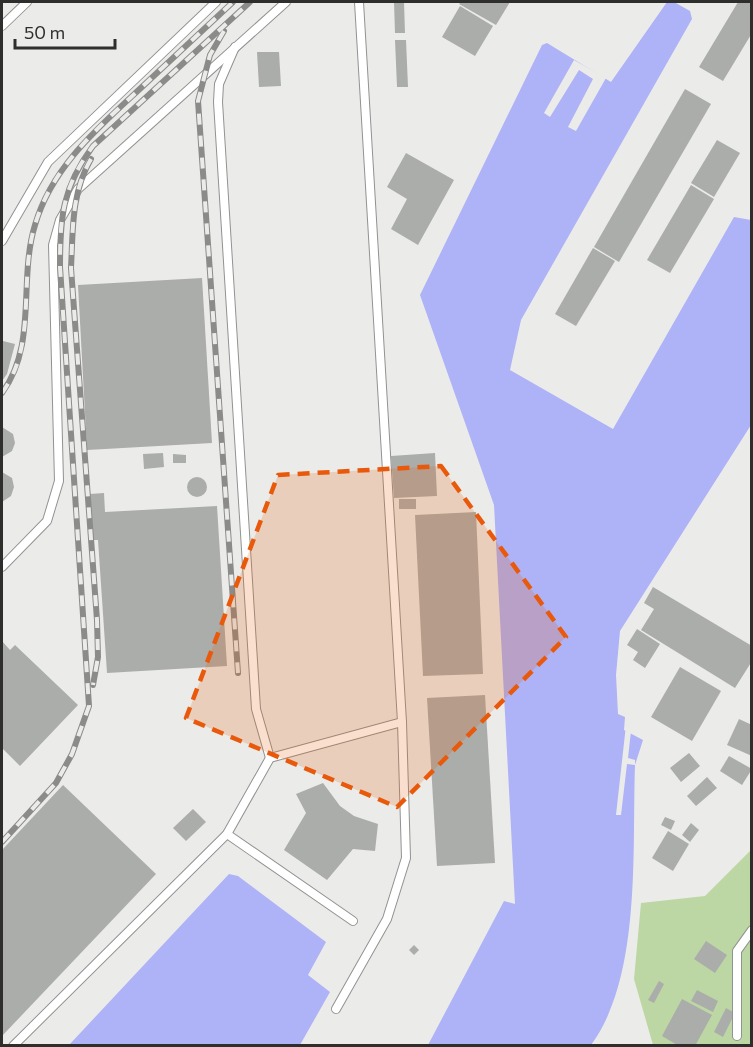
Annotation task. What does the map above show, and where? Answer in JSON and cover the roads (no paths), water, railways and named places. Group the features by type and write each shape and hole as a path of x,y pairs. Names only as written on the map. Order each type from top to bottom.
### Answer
{"lane":[{"path":"2,26 27,2"},
{"path":"2,242 48,162 216,2"},
{"path":"2,567 47,521 59,481 53,245 60,220 78,189 286,2"},
{"path":"336,1009 387,919 406,858 402,722 359,2"},
{"path":"235,47 219,84 218,102 256,710 270,758"},
{"path":"14,1046 227,834 270,758 402,722"},
{"path":"227,834 353,921"},
{"path":"737,1036 736,951 752,930"}],"water":[{"path":"667,2 674,2 690,11 692,19 521,320 510,370 613,429 734,217 751,220 751,425 620,631 616,675 618,714 625,717 624,730 643,740 635,765 633,872 627,948 619,984 607,1017 591,1045 428,1045 504,901 515,904 494,505 420,295 542,45 547,43 611,82"},
{"path":"229,874 238,876 326,942 308,975 330,992 300,1045 69,1045"}],"railway":[{"path":"2,393 13,374 20,354 24,333 30,246 35,225 53,184 79,148 94,132 233,2"},
{"path":"2,842 56,783 72,754 89,706 60,267 62,218 69,190 93,146 250,2"},
{"path":"224,31 210,55 198,101 238,673"},
{"path":"91,159 84,172 76,199 71,268 97,620 98,657 93,685"}]}
